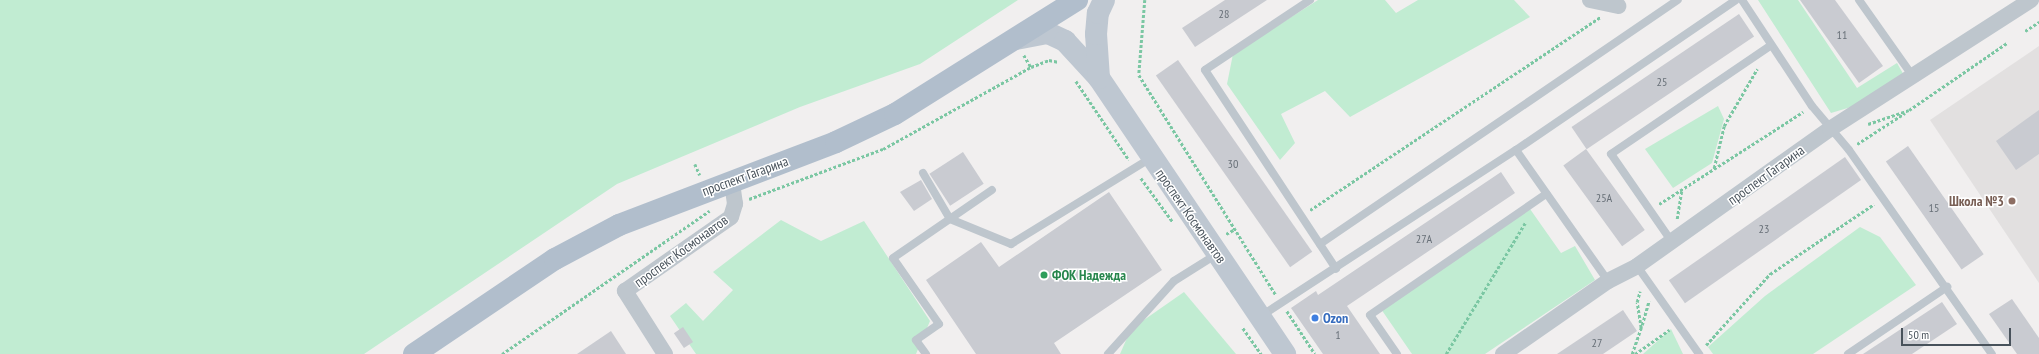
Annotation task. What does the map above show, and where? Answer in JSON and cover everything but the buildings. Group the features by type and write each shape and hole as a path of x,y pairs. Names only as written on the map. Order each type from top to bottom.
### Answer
{"main road":[{"name":"проспект Гагарина","path":"414,354 555,259 619,225 836,142 895,114 1077,0"},
{"path":"1099,78 1096,34 1098,13 1104,0"},
{"name":"проспект Космонавтов","path":"1015,40 1048,33 1065,41 1099,78 1142,163 1218,253 1285,354"}],"street":[{"path":"1590,0 1618,6"},
{"name":"проспект Гагарина","path":"1503,354 1608,281 1638,266 1830,129 1914,78 2031,0"},
{"name":"проспект Космонавтов","path":"666,354 625,291 731,217 735,204 732,182"}],"lane":[{"path":"1310,0 1206,70 1336,269"},
{"path":"1320,244 1678,0"},
{"path":"1260,316 1336,269 1516,150 1736,0"},
{"path":"1742,0 1770,46 1812,106 1848,150 1947,287 1992,354"},
{"path":"1859,0 1914,78"},
{"path":"1672,242 1611,154 1770,46"},
{"path":"1516,150 1543,196 1608,281"},
{"path":"923,172 950,219 1011,244 1142,163"},
{"path":"926,354 916,340 939,324 893,258 992,190"},
{"path":"1397,354 1370,315 1543,196"},
{"path":"1108,354 1174,281 1218,253"},
{"path":"1638,266 1699,354"},
{"path":"1848,354 1947,287"}],"path":[{"path":"1145,0 1139,75 1281,303 1315,354"},
{"path":"1302,216 1618,6"},
{"path":"2025,31 2039,22"},
{"path":"1848,150 2007,44"},
{"path":"1714,168 1724,126 1770,46"},
{"path":"502,354 713,208 735,204 883,149 1031,67 1049,60 1063,63"},
{"path":"1072,76 1142,163 1177,229"},
{"path":"1650,209 1812,106"},
{"path":"1864,125 1909,110"},
{"path":"1672,242 1682,188"},
{"path":"1446,354 1543,196"},
{"path":"1699,354 1770,274 1883,199"},
{"path":"1641,328 1638,302 1650,284"},
{"path":"1632,354 1641,328 1650,284"},
{"path":"1635,354 1678,324"}],"shaded area":[{"name":"Школа №3","path":"2039,46 2039,283 1930,120"}],"green space":[{"path":"0,0 1018,0 920,64 800,107 617,184 364,354 0,354"},
{"path":"1318,0 1385,0 1396,13 1418,0 1514,0 1530,17 1350,117 1325,91 1281,114 1295,143 1280,160 1227,84 1233,54"},
{"path":"1758,0 1798,0 1857,88 1897,63 1905,77 1851,107 1831,113"},
{"path":"1718,106 1724,119 1712,163 1673,188 1645,149"},
{"path":"1530,209 1561,253 1575,246 1595,280 1485,354 1412,354 1381,309"},
{"path":"781,220 821,241 864,221 930,321 916,354 696,354 670,316 686,303 703,321 733,290 713,272"},
{"path":"1860,227 1880,237 1916,285 1813,354 1713,354 1708,347 1765,296"},
{"path":"1184,292 1236,354 1120,354 1131,329"},
{"path":"1671,329 1683,354 1643,354"}],"place":[{"name":"Школа №3","path":"2012,201"},
{"name":"ФОК Надежда","path":"1044,275"},
{"name":"Ozon","path":"1315,318"}]}
